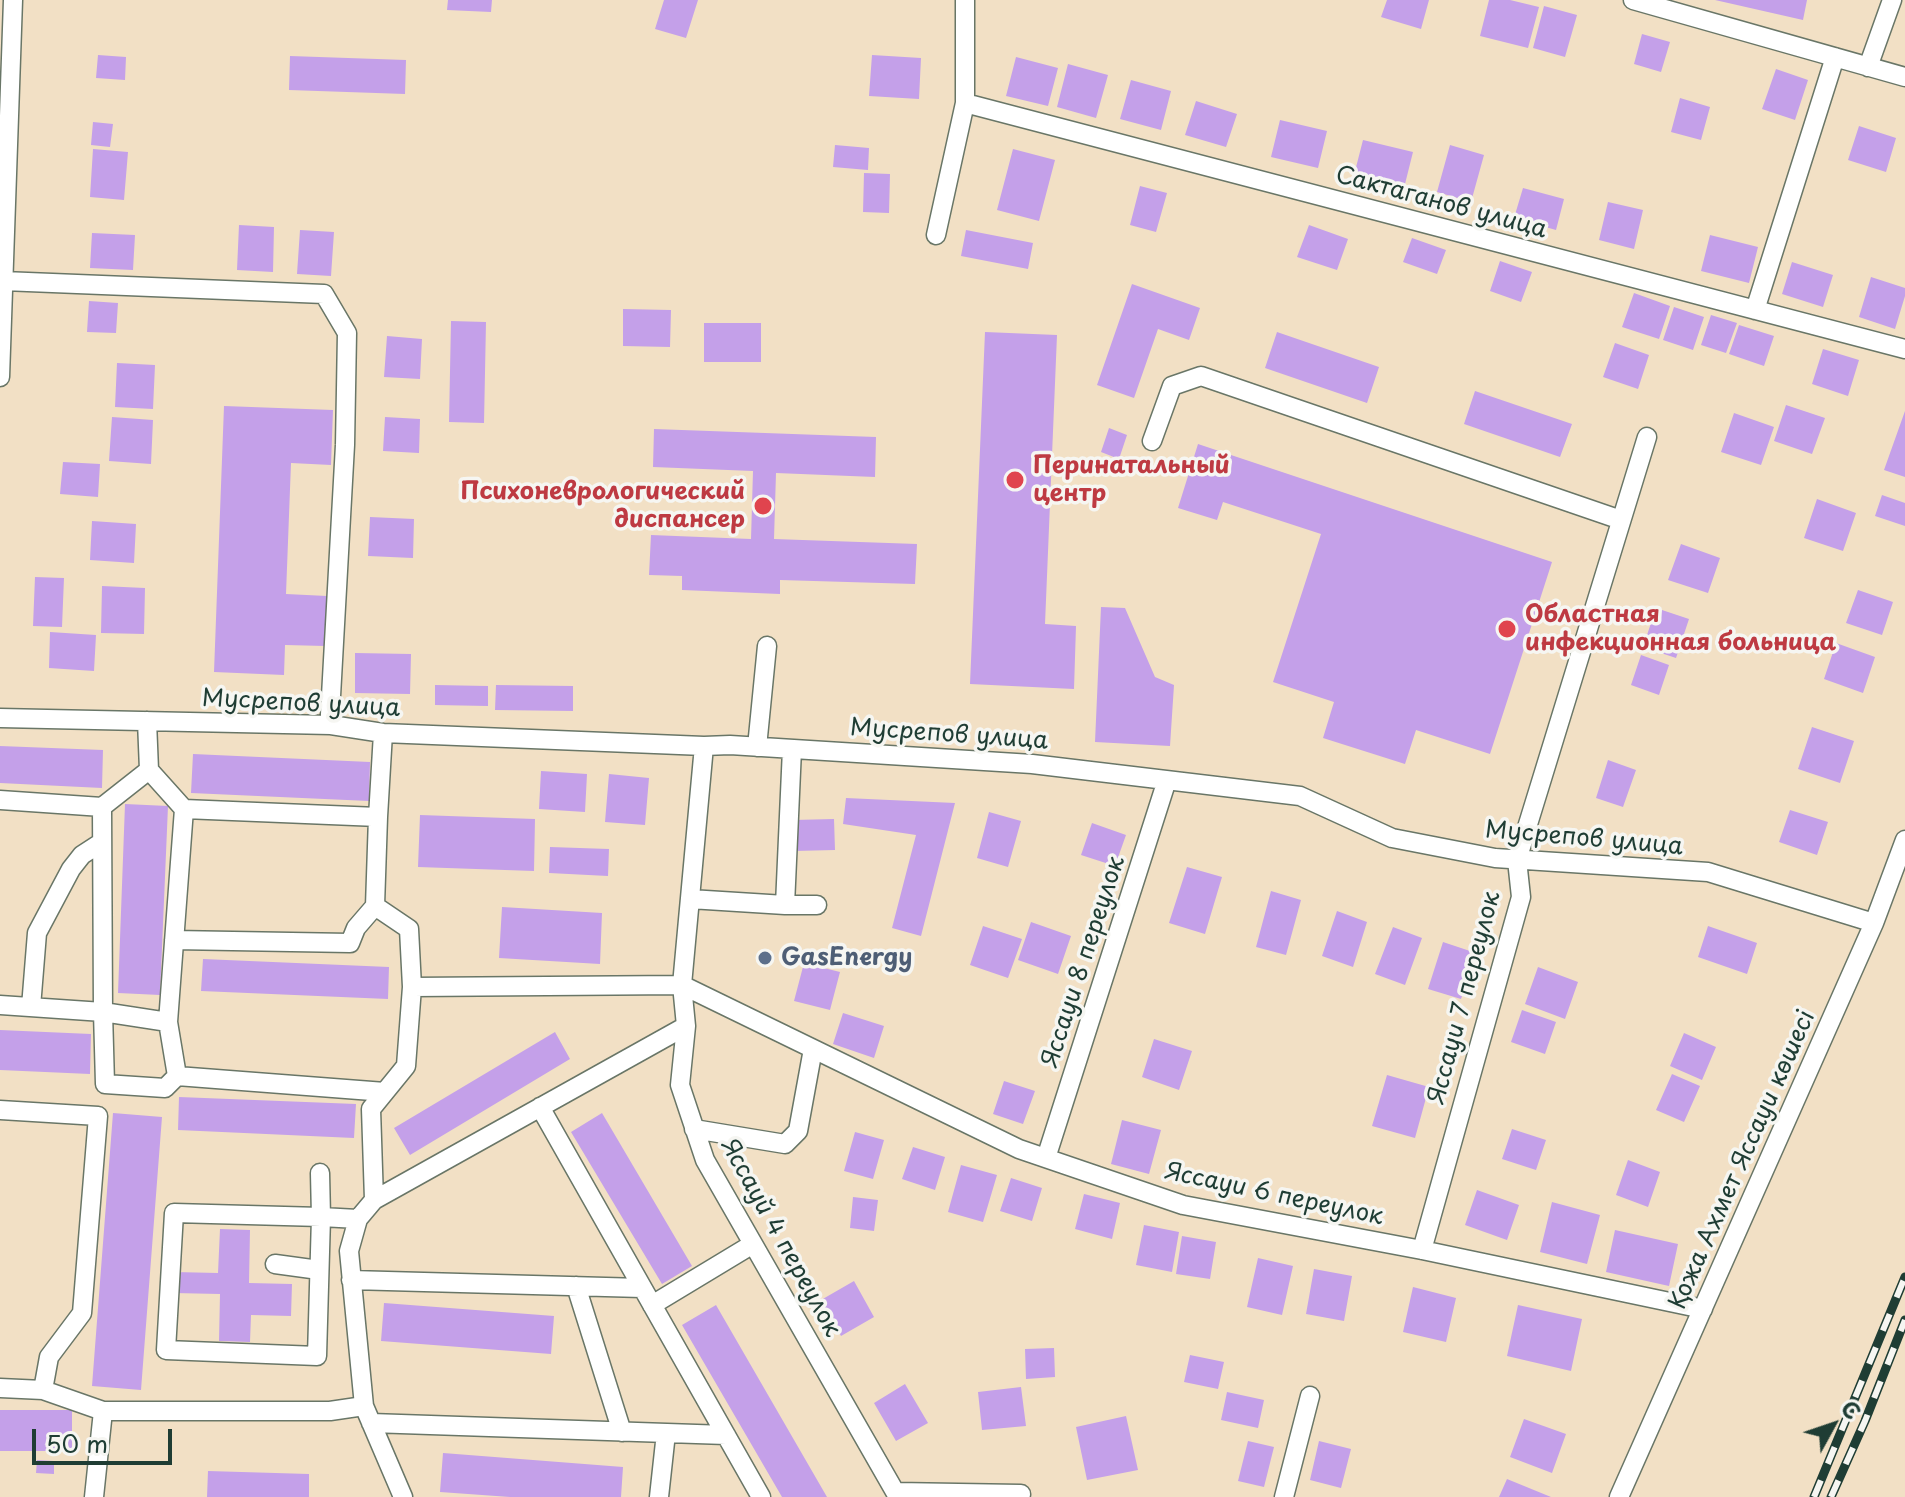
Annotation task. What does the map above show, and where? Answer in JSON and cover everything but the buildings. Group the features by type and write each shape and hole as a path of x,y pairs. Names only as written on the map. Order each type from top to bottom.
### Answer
{"street":[{"path":"0,377 5,80 13,0"},
{"path":"936,235 965,103 965,0"},
{"path":"1633,0 1905,77"},
{"path":"1868,67 1892,0"},
{"path":"1755,310 1835,57"},
{"name":"Сактаганов улица","path":"965,103 1905,349"},
{"path":"3,281 324,294 347,333 345,445 331,725"},
{"path":"1152,441 1172,386 1201,376 1621,520"},
{"name":"Яссауи 7 переулок","path":"1422,1250 1521,897 1517,860 1647,437"},
{"path":"757,747 767,646"},
{"name":"Мусрепов улица","path":"0,718 331,725 383,733 757,747 1032,764 1300,796 1392,838 1495,858 1708,872 1874,923"},
{"path":"147,721 149,770 184,809 378,817"},
{"path":"174,940 350,943 356,928 375,906 383,733"},
{"name":"Яссауй 4 переулок","path":"704,746 682,985 686,1026 680,1085 705,1160 897,1495"},
{"path":"785,905 792,749"},
{"path":"0,800 102,807 149,770"},
{"name":"Яссауи 8 переулок","path":"1046,1158 1167,780"},
{"path":"43,1390 49,1357 82,1313 98,1116 105,1084 102,807"},
{"path":"177,1076 168,1022 184,809"},
{"name":"Қожа Ахмет Яссауи көшесі","path":"1619,1497 1874,923 1905,840"},
{"path":"31,1007 37,933 71,869 82,855 102,842"},
{"path":"690,899 817,905"},
{"path":"374,1200 371,1109 406,1066 412,987 409,929 375,906"},
{"path":"412,987 682,985"},
{"name":"Яссауи 6 переулок","path":"682,985 1019,1149 1183,1205 1422,1250 1703,1309"},
{"path":"0,1005 103,1012 168,1022"},
{"path":"403,1497 368,1414 349,1251 358,1219 374,1200 686,1026"},
{"path":"694,1129 785,1144 798,1131 813,1049"},
{"path":"105,1084 165,1088 177,1076 385,1092"},
{"path":"540,1107 761,1497"},
{"path":"0,1110 98,1116"},
{"path":"320,1173 321,1217 317,1356 166,1350 174,1213 321,1217 358,1219"},
{"path":"652,1305 753,1244"},
{"path":"275,1264 319,1270"},
{"path":"351,1280 642,1288"},
{"path":"576,1286 622,1432"},
{"path":"0,1388 43,1390 103,1411 330,1411 622,1432 726,1435"},
{"path":"1284,1497 1310,1396"},
{"path":"94,1497 103,1411"},
{"path":"659,1497 666,1433"},
{"path":"897,1495 1021,1494"}],"railway":[{"path":"1814,1497 1905,1277"},
{"path":"1831,1497 1905,1320"}],"place":[{"name":"Перинатальный центр","path":"1015,480"},
{"name":"Психоневрологический диспансер","path":"763,506"},
{"name":"Областная инфекционная больница","path":"1507,629"},
{"name":"GasEnergy","path":"765,958"}]}
